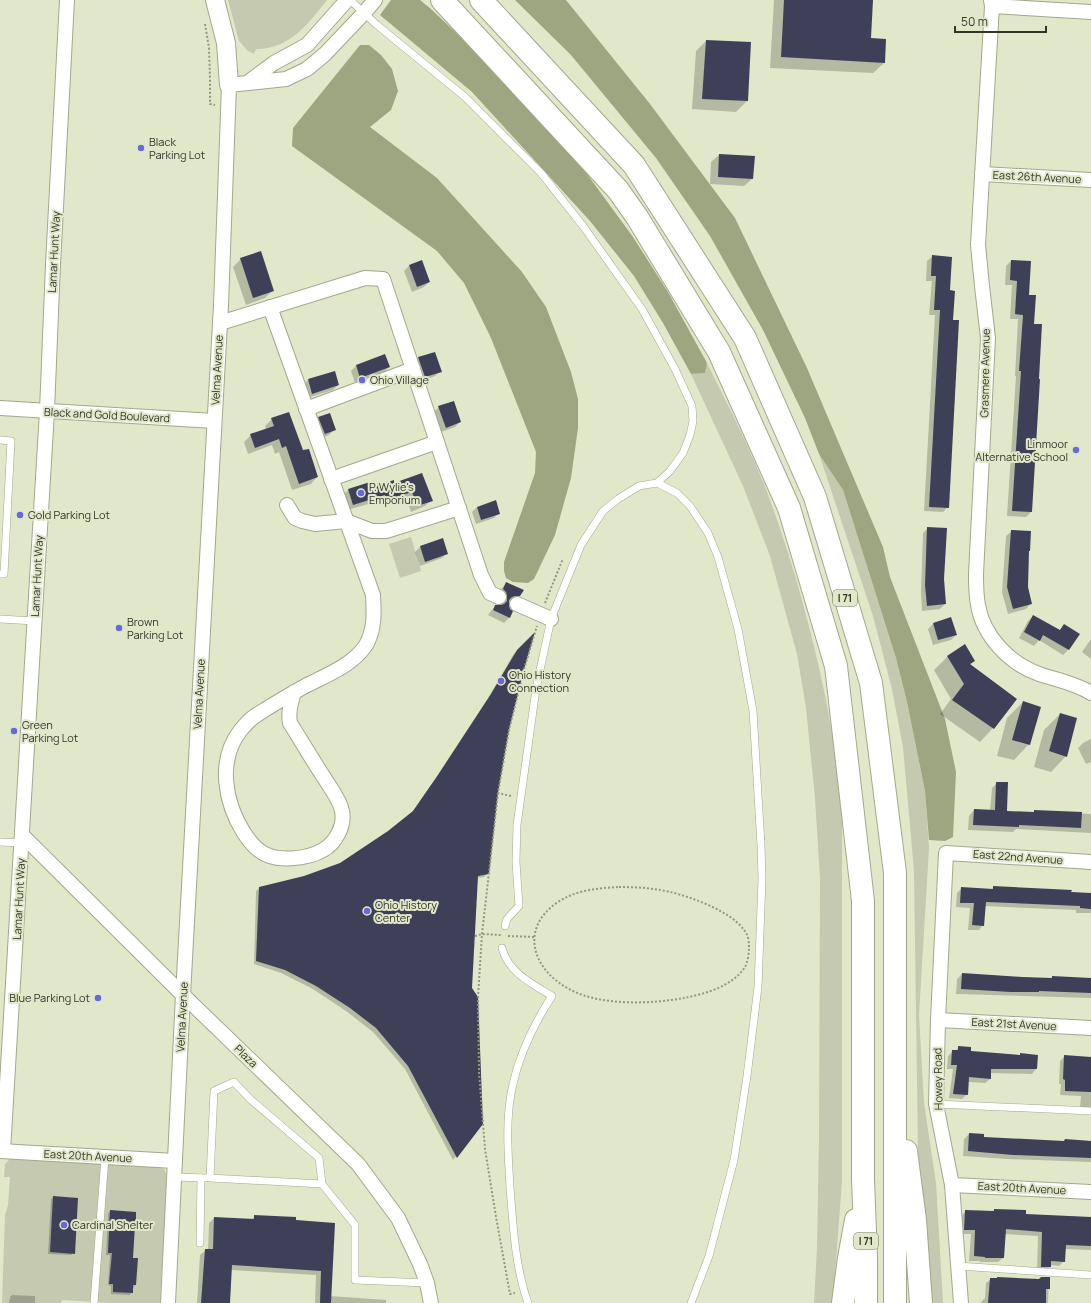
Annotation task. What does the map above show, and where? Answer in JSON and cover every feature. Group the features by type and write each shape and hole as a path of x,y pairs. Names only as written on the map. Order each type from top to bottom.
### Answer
{"highway":[{"name":"I 71","path":"442,0 618,190 637,217 719,352 789,508 836,666 863,901 863,1179 866,1303"},
{"name":"I 71","path":"481,0 634,165 745,338 815,497 871,683 895,873 895,1303"},
{"path":"895,1051 915,1220 921,1303"},
{"path":"843,1303 849,1258 863,1179"}],"street":[{"name":"Lamar Hunt Way","path":"1,1153 22,839 47,411 67,0"},
{"path":"215,0 238,84"},
{"path":"238,84 307,45 346,0"},
{"path":"238,84 286,79 306,69 325,54 375,0"},
{"path":"991,3 1091,12"},
{"name":"Grasmere Avenue","path":"991,3 978,246 988,338 976,574 978,607 991,637 1005,653 1020,665 1038,673 1060,679 1091,693"},
{"name":"Velma Avenue","path":"168,1303 214,422 238,84"},
{"name":"East 26th Avenue","path":"982,174 1091,180"},
{"path":"220,323 365,278 384,279 481,576 490,593 499,597"},
{"path":"270,308 373,595 375,615 366,645 355,657 334,671 294,692 249,720 236,738 229,752 226,766 226,782 229,800 237,822 248,839 260,852 282,859 302,857 324,850 335,839 342,825 342,811 334,795 290,723 290,705 294,692"},
{"path":"306,409 413,369"},
{"name":"Black and Gold Boulevard","path":"0,408 214,422"},
{"path":"331,479 437,442"},
{"path":"287,505 295,518 302,521 315,524 346,522 372,531 386,531 459,508"},
{"path":"517,604 546,617"},
{"path":"261,712 273,714 290,723"},
{"name":"Plaza","path":"22,839 358,1164 398,1218 420,1264 427,1283 431,1303"},
{"name":"East 22nd Avenue","path":"946,853 1091,862"},
{"name":"Howey Road","path":"946,853 938,1020 936,1104 952,1184 961,1303"},
{"name":"East 21st Avenue","path":"938,1020 1091,1028"},
{"name":"East 20th Avenue","path":"1,1153 104,1157 175,1162"},
{"name":"East 20th Avenue","path":"952,1184 1091,1192"}],"lane":[{"path":"350,0 465,97 541,173 583,226 642,309 675,369 692,406 693,421 690,435 683,453 670,471 657,483 639,486 618,499 603,511 588,534 546,617 528,752 520,798 516,862 519,906 504,926"},
{"path":"0,440 11,441 4,574 0,574"},
{"path":"657,483 677,493 690,506 708,533 718,557 738,629 753,711 762,866 758,987 747,1076 735,1153 709,1256 691,1303"},
{"path":"0,619 35,620"},
{"path":"0,842 22,839"},
{"path":"502,948 509,964 522,977 552,996 536,1021 523,1051 513,1084 510,1101 508,1153 513,1224 517,1257 528,1303"},
{"path":"210,1178 214,1091 234,1082 250,1099 319,1158 322,1184 355,1225 355,1280 427,1283"},
{"path":"936,1104 1091,1111"},
{"path":"94,1303 104,1157"},
{"path":"174,1177 322,1184"},
{"path":"200,1243 202,1178"},
{"path":"958,1266 1091,1275"}],"path":[{"path":"204,20 209,48 210,104 216,105"},
{"path":"524,1291 510,1294 485,1149 480,1072 478,997 482,934 498,793 511,723 525,666 546,617 562,561 573,564"},
{"path":"498,793 520,798"},
{"path":"619,887 644,888 671,892 719,909 745,930 749,941 749,954 745,967 736,977 725,985 707,992 692,997 670,1000 624,1002 594,998 571,990 553,978 539,961 534,948 534,937 537,926 543,915 558,902 574,894 593,889 619,887"}],"green space":[{"path":"228,0 327,0 313,18 297,34 279,45 256,49 254,54 248,51 239,41"},
{"path":"391,0 420,0 431,9 510,84 587,174 633,237 668,292 707,363 705,373 691,374 663,323 634,276 590,221 472,92 380,15"},
{"path":"515,0 566,0 650,104 735,218 807,368 883,547 890,577 945,719 956,772 953,837 945,841 929,840 925,791 907,702 896,658 843,490 819,454 805,418 763,330 710,236 656,158 571,55"},
{"path":"360,45 369,45 381,55 392,69 398,91 391,110 370,127 437,178 522,272 546,307 571,372 578,399 578,428 571,478 555,535 534,579 528,583 513,582 506,578 504,562 535,473 536,452 491,338 464,283 437,251 292,146 293,128"},
{"path":"707,363 737,423 764,484 799,588 825,695 836,758 842,821 842,1180 833,1303 814,1303 817,1248 819,1137 820,879 815,798 806,708 797,654 770,556 743,486 691,374 705,373"},
{"path":"819,454 843,490 896,658 907,702 925,791 929,848 919,1015 924,1103 936,1183 943,1303 931,1303 918,1152 914,871 903,747 892,689 873,616"},
{"path":"411,537 421,571 400,578 389,544"},
{"path":"10,1159 157,1167 164,1169 167,1176 160,1303 109,1303 62,1300 61,1303 2,1303 5,1215 8,1205 10,1177 4,1177 5,1164"}],"building":[{"path":"784,0 873,0 871,38 886,39 885,63 781,57"},
{"path":"706,40 751,42 748,101 702,99"},
{"path":"719,154 755,156 753,179 718,177"},
{"path":"261,251 274,291 253,298 240,258"},
{"path":"932,255 952,257 950,290 955,291 953,320 959,320 949,508 929,507 940,310 934,310 936,276 931,276"},
{"path":"422,260 430,282 417,287 409,265"},
{"path":"1011,260 1031,261 1029,295 1036,295 1034,324 1042,324 1032,512 1012,511 1023,315 1015,314 1017,281 1010,280"},
{"path":"435,352 442,372 425,377 418,357"},
{"path":"385,354 390,367 360,378 356,365"},
{"path":"335,371 339,385 312,394 308,379"},
{"path":"454,401 461,422 446,428 438,406"},
{"path":"289,412 303,450 309,449 318,477 299,484 286,446 282,448 279,439 255,448 250,434 274,426 271,418"},
{"path":"330,413 336,430 325,434 318,417"},
{"path":"422,473 433,501 417,506 412,492 386,500 385,495 353,505 348,489 370,482 372,487 394,480 394,483"},
{"path":"496,500 500,514 481,520 477,507"},
{"path":"927,527 947,528 944,579 946,604 927,606 925,585"},
{"path":"1011,530 1031,531 1028,587 1032,604 1013,609 1007,587"},
{"path":"443,538 448,554 425,562 420,546"},
{"path":"506,582 524,590 520,596 512,597 509,600 510,609 513,611 510,618 493,610 495,605 504,604 507,601 506,592 503,589"},
{"path":"1033,615 1060,630 1064,624 1080,634 1069,650 1043,635 1040,641 1024,632"},
{"path":"951,617 957,635 938,640 933,623"},
{"name":"Ohio History Center","path":"535,632 509,730 498,793 489,874 478,876 472,988 478,997 483,1124 457,1158 408,1066 376,1028 350,1008 316,986 285,970 256,961 259,887 304,876 340,863 388,831 413,811 491,694 517,650"},
{"path":"965,644 975,661 970,664 1017,699 994,729 952,700 964,684 947,656"},
{"path":"1023,701 1041,707 1030,745 1012,740"},
{"path":"1060,713 1077,718 1067,757 1049,751"},
{"path":"996,782 1008,782 1007,811 1034,812 1034,810 1082,812 1081,828 1019,825 1019,827 973,825 974,809 995,810"},
{"path":"993,886 1072,890 1071,892 1091,893 1091,909 1080,908 1080,906 986,902 984,926 972,925 974,903 960,903 961,887 993,889"},
{"path":"962,973 1022,977 1052,978 1052,976 1091,978 1091,993 1039,991 1011,992 961,989"},
{"path":"958,1046 971,1047 971,1051 1038,1055 1037,1069 991,1069 991,1079 969,1077 968,1095 953,1094 957,1065 951,1065 952,1050 958,1050"},
{"path":"1064,1055 1091,1057 1091,1092 1065,1091 1065,1080 1063,1079"},
{"path":"969,1133 984,1134 984,1137 1091,1141 1091,1158 1013,1155 968,1151"},
{"name":"Cardinal Shelter","path":"53,1196 78,1198 75,1254 50,1252"},
{"path":"994,1209 1026,1210 1026,1214 1091,1217 1091,1246 1066,1245 1065,1262 1051,1261 1051,1267 1041,1267 1042,1232 1006,1229 1004,1258 985,1258 974,1256 975,1230 964,1230 965,1210 994,1211"},
{"path":"110,1210 136,1212 133,1258 138,1258 136,1285 133,1285 133,1293 113,1292 113,1284 109,1284 112,1253 108,1253"},
{"path":"254,1215 296,1217 296,1220 335,1223 331,1303 320,1303 321,1271 232,1265 230,1303 201,1303 205,1249 213,1249 214,1217 254,1219"},
{"path":"1041,1277 1050,1277 1050,1289 1046,1289 1046,1303 988,1303 990,1278 1039,1279"}],"place":[{"name":"Black Parking Lot","path":"141,148"},
{"name":"Ohio Village","path":"362,380"},
{"name":"Linmoor Alternative School","path":"1076,450"},
{"name":"P. Wylie's Emporium","path":"361,493"},
{"name":"Gold Parking Lot","path":"20,515"},
{"name":"Brown Parking Lot","path":"119,628"},
{"name":"Ohio History Connection","path":"501,681"},
{"name":"Green Parking Lot","path":"14,731"},
{"name":"Ohio History Center","path":"367,911"},
{"name":"Blue Parking Lot","path":"98,998"},
{"name":"Cardinal Shelter","path":"64,1225"}]}
